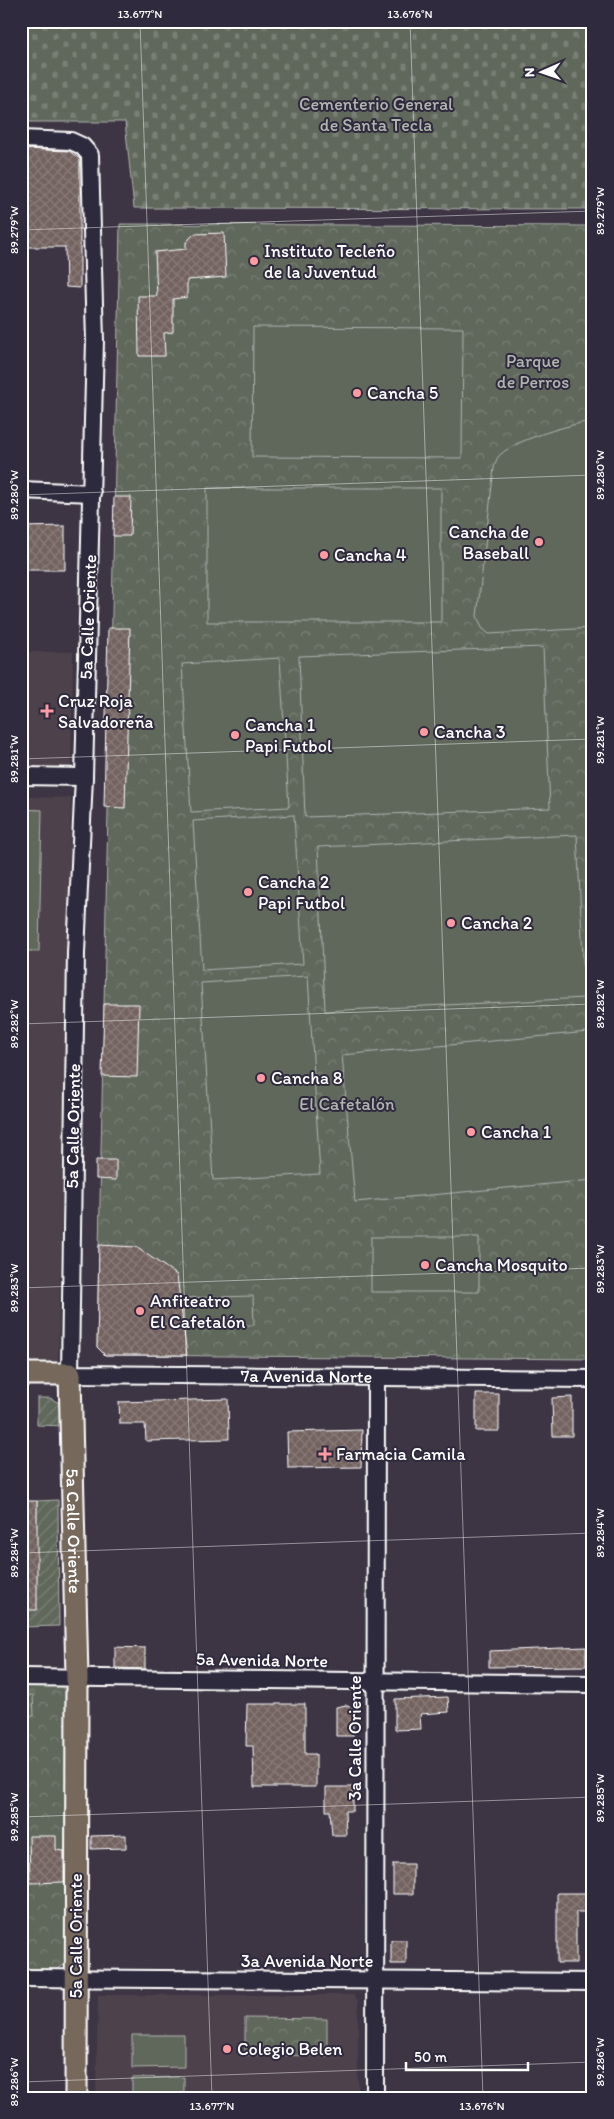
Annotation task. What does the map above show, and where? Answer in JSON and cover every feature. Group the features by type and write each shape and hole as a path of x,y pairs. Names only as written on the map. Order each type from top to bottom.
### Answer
{"main road":[{"name":"7a Avenida Norte","path":"21,1374 70,1374"},
{"name":"5a Calle Oriente","path":"70,1374 77,1678 76,2098"}],"street":[{"name":"5a Calle Oriente","path":"21,139 71,141 82,146 90,155 95,341 84,777 76,962 70,1374"},
{"path":"21,490 92,493"},
{"path":"21,776 84,777"},
{"name":"7a Avenida Norte","path":"70,1374 593,1380"},
{"name":"3a Calle Oriente","path":"375,2098 376,1378"},
{"name":"5a Avenida Norte","path":"21,1677 593,1684"},
{"name":"3a Avenida Norte","path":"21,1978 593,1982"}],"shaded area":[{"name":"Cruz Roja Salvadoreña","path":"21,652 73,652 71,769 21,769"},
{"path":"21,797 71,798 58,1362 21,1362"},
{"name":"Colegio Belen","path":"98,1995 353,1995 358,2000 358,2098 96,2098"}],"green space":[{"name":"Cementerio General de Santa Tecla","path":"21,21 593,21 593,209 134,208 125,122 21,122"},
{"name":"El Cafetalón","path":"120,224 593,226 593,1359 105,1355 97,1347"},
{"name":"Cancha 5","path":"253,327 463,328 462,458 252,457"},
{"name":"Cancha de Baseball","path":"586,422 593,422 593,628 489,634 482,628 477,616 494,468 498,457 514,445 526,440"},
{"name":"Cancha 4","path":"207,488 441,488 441,622 207,622"},
{"name":"Cancha 3","path":"543,647 550,808 305,817 299,656"},
{"name":"Cancha 1 Papi Futbol","path":"280,658 289,807 191,812 182,664"},
{"path":"21,809 42,810 39,951 21,951"},
{"name":"Cancha 2 Papi Futbol","path":"294,815 303,964 202,970 193,821"},
{"name":"Cancha 2","path":"577,835 585,998 325,1011 318,847"},
{"name":"Cancha 8","path":"308,976 320,1174 213,1180 201,983"},
{"name":"Cancha 1","path":"588,1032 593,1084 593,1180 355,1202 342,1055"},
{"name":"Cancha Mosquito","path":"371,1237 479,1237 479,1292 371,1292"},
{"path":"253,1296 254,1325 183,1327 182,1298"},
{"path":"37,1398 50,1398 61,1404 67,1426 37,1425"},
{"path":"58,1500 59,1626 21,1627 21,1610 36,1564 37,1501"},
{"path":"21,1682 57,1682 71,1697 74,1959 53,1972 21,1972"},
{"path":"21,1695 33,1695 34,1716 21,1716"},
{"path":"245,2018 327,2019 327,2056 245,2055"},
{"path":"132,2035 184,2035 184,2067 132,2068"},
{"path":"184,2077 184,2098 132,2098 132,2078"}],"building":[{"path":"24,149 69,151 80,159 80,288 66,287 65,247 23,247"},
{"path":"224,233 226,277 187,280 187,297 173,299 173,332 164,333 165,356 139,356 138,296 157,296 155,252 186,249 186,242 194,234"},
{"path":"114,497 131,497 130,536 113,536"},
{"path":"65,526 65,570 21,570 21,527"},
{"path":"108,628 130,628 125,808 104,807"},
{"path":"104,1004 139,1004 137,1077 102,1076"},
{"path":"96,1160 116,1160 116,1180 96,1179"},
{"name":"Anfiteatro El Cafetalón","path":"99,1245 136,1247 177,1275 187,1355 105,1355 97,1347"},
{"path":"476,1394 499,1394 499,1431 476,1431"},
{"path":"572,1397 572,1436 553,1436 552,1398"},
{"path":"228,1399 229,1439 146,1441 145,1424 120,1424 119,1402"},
{"path":"362,1430 361,1467 288,1468 287,1432"},
{"path":"21,1501 37,1501 37,1610 21,1610"},
{"path":"115,1647 145,1648 145,1669 115,1668"},
{"path":"586,1647 586,1666 489,1667 489,1651"},
{"path":"448,1697 449,1712 420,1714 421,1729 395,1730 395,1699"},
{"path":"247,1704 305,1704 305,1754 316,1754 316,1787 254,1787 253,1746 246,1746"},
{"path":"346,1705 353,1709 353,1736 336,1736 336,1707"},
{"path":"326,1787 353,1787 353,1811 345,1811 346,1835 332,1835 330,1811 326,1811"},
{"path":"126,1835 126,1848 91,1849 91,1836"},
{"path":"29,1836 56,1836 56,1850 64,1851 64,1882 30,1883"},
{"path":"393,1864 413,1864 413,1894 393,1894"},
{"path":"557,1893 593,1893 593,1912 576,1912 576,1963 557,1963"},
{"path":"391,1940 406,1940 406,1964 391,1964"}],"place":[{"name":"Instituto Tecleño de la Juventud","path":"254,261"},
{"name":"Cancha 5","path":"357,393"},
{"name":"Cancha de Baseball","path":"539,542"},
{"name":"Cancha 4","path":"324,555"},
{"name":"Cruz Roja Salvadoreña","path":"47,711"},
{"name":"Cancha 3","path":"424,732"},
{"name":"Cancha 1 Papi Futbol","path":"235,735"},
{"name":"Cancha 2 Papi Futbol","path":"248,892"},
{"name":"Cancha 2","path":"451,923"},
{"name":"Cancha 8","path":"261,1078"},
{"name":"Cancha 1","path":"471,1132"},
{"name":"Cancha Mosquito","path":"425,1265"},
{"name":"Anfiteatro El Cafetalón","path":"140,1311"},
{"name":"Farmacia Camila","path":"325,1454"},
{"name":"Colegio Belen","path":"227,2049"}],"park label":[{"name":"Parque de Perros","path":"533,371"}]}
